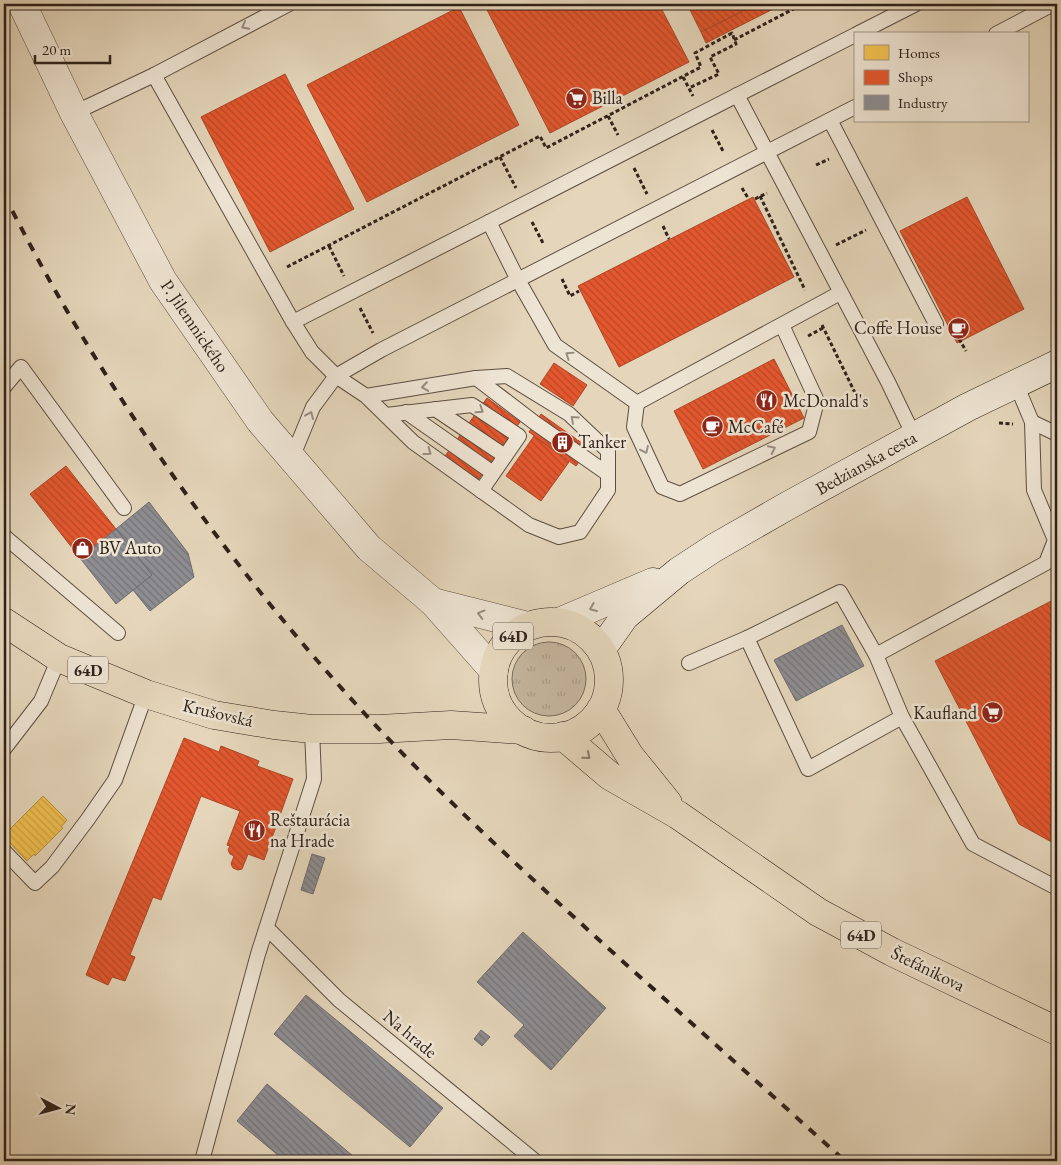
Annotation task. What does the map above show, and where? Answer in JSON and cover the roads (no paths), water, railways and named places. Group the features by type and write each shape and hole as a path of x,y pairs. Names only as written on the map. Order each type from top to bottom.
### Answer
{"main road":[{"name":"Krušovská","path":"4,622 59,658 146,694 214,714 274,725 312,729 379,729 450,725 523,730"},
{"name":"64D","path":"543,622 559,622 586,633 601,650 607,664 609,680 607,695 601,709 589,724 563,736 543,737 523,730 507,718 497,702 494,682 498,655 508,641 528,626 543,622"},
{"path":"450,725 494,682"},
{"name":"64D","path":"601,709 630,756 678,816"},
{"name":"64D","path":"563,736 610,776 678,816"},
{"name":"Štefánikova","path":"678,816 818,912 892,952 1057,1031"}],"street":[{"name":"P. Jilemnického","path":"22,4 74,113 163,281 260,421 369,548 434,602 494,682"},
{"name":"Bedzianska cesta","path":"601,650 626,616 679,571 714,548 914,436 1057,364"},
{"name":"Bedzianska cesta","path":"559,622 679,571"},
{"name":"P. Jilemnického","path":"434,602 528,626"}],"lane":[{"path":"74,113 154,75 289,4"},
{"path":"860,32 916,4"},
{"path":"1000,32 1053,4"},
{"path":"293,322 854,35"},
{"path":"154,75 293,322 312,352 336,376 366,396 413,442 528,525 559,537 580,532 608,490 608,451 569,414 507,376 476,378 366,396"},
{"path":"737,95 888,382 914,436"},
{"path":"292,458 313,407 336,376 382,350 854,108"},
{"path":"830,120 936,324"},
{"path":"489,222 518,280 556,346 637,403"},
{"path":"637,403 840,293"},
{"path":"637,403 634,427 662,487 680,494 809,432 817,401 782,325"},
{"path":"4,387 21,367 124,508"},
{"path":"476,378 535,424 608,474"},
{"path":"876,655 1046,563 1056,540 1034,490 1032,422 1016,384"},
{"path":"386,415 472,405 518,436 482,491"},
{"path":"435,409 506,456"},
{"path":"406,412 493,473"},
{"path":"1032,422 1057,434"},
{"path":"4,536 118,633"},
{"path":"689,663 746,638 840,592 876,655 902,717 973,844 1057,888"},
{"path":"746,638 808,769 902,717"},
{"path":"4,748 41,701 59,658"},
{"path":"4,851 35,883 52,867 114,780 146,694"},
{"path":"202,1161 255,964 314,779 312,729"},
{"name":"Na hrade","path":"267,928 339,1000 534,1161"}],"railway":[{"path":"4,195 69,314 146,436 218,538 296,636 379,729 492,841 845,1161"}],"place":[{"name":"Billa","path":"576,98"},
{"name":"Coffe House","path":"958,328"},
{"name":"McDonald's","path":"767,401"},
{"name":"McCafé","path":"712,427"},
{"name":"Tanker","path":"562,442"},
{"name":"BV Auto","path":"83,548"},
{"name":"Kaufland","path":"993,713"},
{"name":"Reštaurácia na Hrade","path":"254,830"}]}
